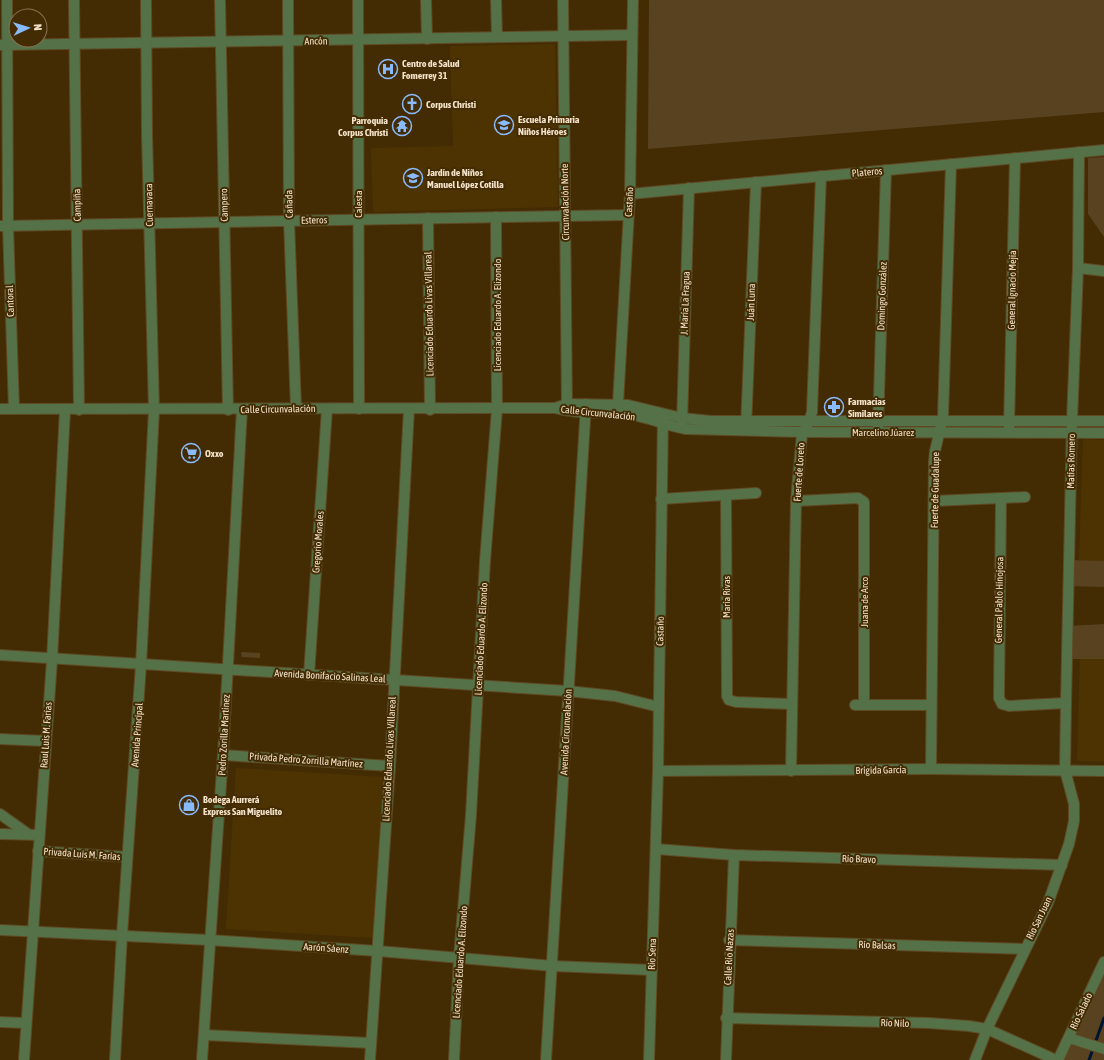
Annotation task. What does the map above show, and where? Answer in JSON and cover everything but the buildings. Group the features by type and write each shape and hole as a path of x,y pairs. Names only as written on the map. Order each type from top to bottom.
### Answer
{"street":[{"name":"Cantoral","path":"7,0 4,45 3,111 5,292 14,409"},
{"name":"Campiña","path":"74,0 79,410"},
{"name":"Cuernavaca","path":"146,0 149,223 154,410"},
{"name":"Campero","path":"220,0 228,410"},
{"name":"Cañada","path":"288,0 290,220 296,408"},
{"name":"Calesta","path":"358,0 359,409"},
{"path":"426,0 427,39"},
{"path":"496,0 496,36"},
{"name":"Circunvalación Norte","path":"563,0 567,408"},
{"name":"Castaño","path":"618,404 630,194 633,0"},
{"name":"Ancón","path":"4,45 288,42 496,36 632,35"},
{"name":"Plateros","path":"630,194 1104,150"},
{"name":"Matías Romero","path":"1066,770 1072,421 1078,268 1078,152"},
{"name":"General Ignacio Mejía","path":"1009,433 1015,158"},
{"name":"Fuerte de Guadalupe","path":"931,769 935,451 942,422 951,164"},
{"name":"Domingo González","path":"878,427 886,170"},
{"name":"Fuerte de Loreto","path":"791,771 796,501 802,432 809,422 813,406 821,176"},
{"name":"Juán Luna","path":"747,426 756,182"},
{"name":"J. María La Fragua","path":"681,428 688,188"},
{"name":"Esteros","path":"4,226 628,215"},
{"name":"Licenciado Eduardo A. Elizondo","path":"454,1060 459,958 471,815 485,561 497,408 496,217"},
{"name":"Licenciado Eduardo Livas Villareal","path":"428,218 430,410"},
{"path":"1078,268 1104,271"},
{"name":"Calle Circunvalación","path":"0,409 228,410 327,408 430,410 586,408 618,404 636,407 663,419"},
{"name":"Gregorio Morales","path":"309,675 327,408"},
{"name":"Calle Circunvalación","path":"586,408 663,419"},
{"name":"Avenida Circunvalación","path":"546,1060 553,966 568,691 586,408"},
{"name":"Pedro Zorilla Martinez","path":"202,1060 209,940 223,755 242,409"},
{"name":"Licenciado Eduardo Livas Villareal","path":"370,1060 390,766 409,409"},
{"name":"Raul Luis M. Farías","path":"24,1060 25,1023 52,660 65,410"},
{"name":"Avenida Principal","path":"115,1060 127,857 141,665 154,410"},
{"name":"Marcelino Júarez","path":"663,419 682,418 802,432 942,422 1104,421"},
{"name":"Castaño","path":"656,848 663,419"},
{"name":"Marcelino Júarez","path":"663,419 681,428 809,422 940,432 1104,433"},
{"path":"661,499 756,493"},
{"name":"María Rivas","path":"726,496 727,696 729,700 736,702 792,704"},
{"path":"934,501 1025,497"},
{"name":"Juana de Arco","path":"796,501 858,498 864,502 859,705 931,705"},
{"name":"General Pablo Hinojosa","path":"1001,498 999,698 1002,704 1009,706 1066,703"},
{"name":"Avenida Bonifacio Salinas Leal","path":"0,655 52,660 568,691 615,696 659,706"},
{"path":"0,739 46,741"},
{"name":"Privada Pedro Zorrilla Martínez","path":"223,755 390,766"},
{"name":"Brígida García","path":"658,771 931,769 1104,771"},
{"name":"Río San Juan","path":"975,1060 987,1029 1024,949 1048,903 1062,865 1074,821 1074,804 1066,770"},
{"path":"0,814 28,834"},
{"name":"Privada Luis M. Farías","path":"0,834 39,835"},
{"name":"Río Bravo","path":"656,848 734,855 1062,865"},
{"name":"Río Sena","path":"649,1060 656,848"},
{"name":"Privada Luis M. Farías","path":"38,851 127,857"},
{"name":"Calle Río Nazas","path":"726,1060 729,940 734,855"},
{"name":"Aarón Sáenz","path":"0,930 209,940 378,951 553,966 652,970"},
{"name":"Río Balsas","path":"729,940 1024,949"},
{"name":"Río Salado","path":"1057,1060 1104,962"},
{"name":"Río Nilo","path":"726,1018 929,1023 987,1029 1057,1060"},
{"path":"0,1022 25,1023"},
{"path":"204,1034 371,1042"},
{"path":"1068,1038 1104,1049"},
{"path":"203,1047 211,1060"}],"shaded area":[{"path":"649,0 1104,0 1104,112 648,149"},
{"name":"Escuela Primaria Niños Héroes","path":"555,44 558,207 373,212 371,148 453,146 450,46"},
{"path":"1104,157 1104,237 1088,214 1088,158"},
{"path":"1083,439 1104,440 1104,561 1079,561"},
{"path":"1069,560 1104,561 1104,587 1068,586"},
{"path":"1104,624 1104,659 1067,659 1068,626"},
{"path":"241,652 260,653 260,658 242,657"},
{"path":"1080,658 1104,658 1104,762 1077,761"},
{"path":"236,768 383,777 373,938 226,929"},
{"path":"1104,962 1104,1060 1058,1060"}],"waterway":[{"path":"1089,1060 1104,1018"}],"place":[{"name":"Centro de Salud Fomerrey 31","path":"388,69"},
{"name":"Corpus Christi","path":"412,104"},
{"name":"Escuela Primaria Niños Héroes","path":"504,125"},
{"name":"Parroquia Corpus Christi","path":"402,126"},
{"name":"Jardín de Niños Manuel López Cotilla","path":"413,178"},
{"name":"Farmacias Similares","path":"834,407"},
{"name":"Oxxo","path":"191,453"},
{"name":"Bodega Aurrerá Express San Miguelito","path":"189,805"}]}
